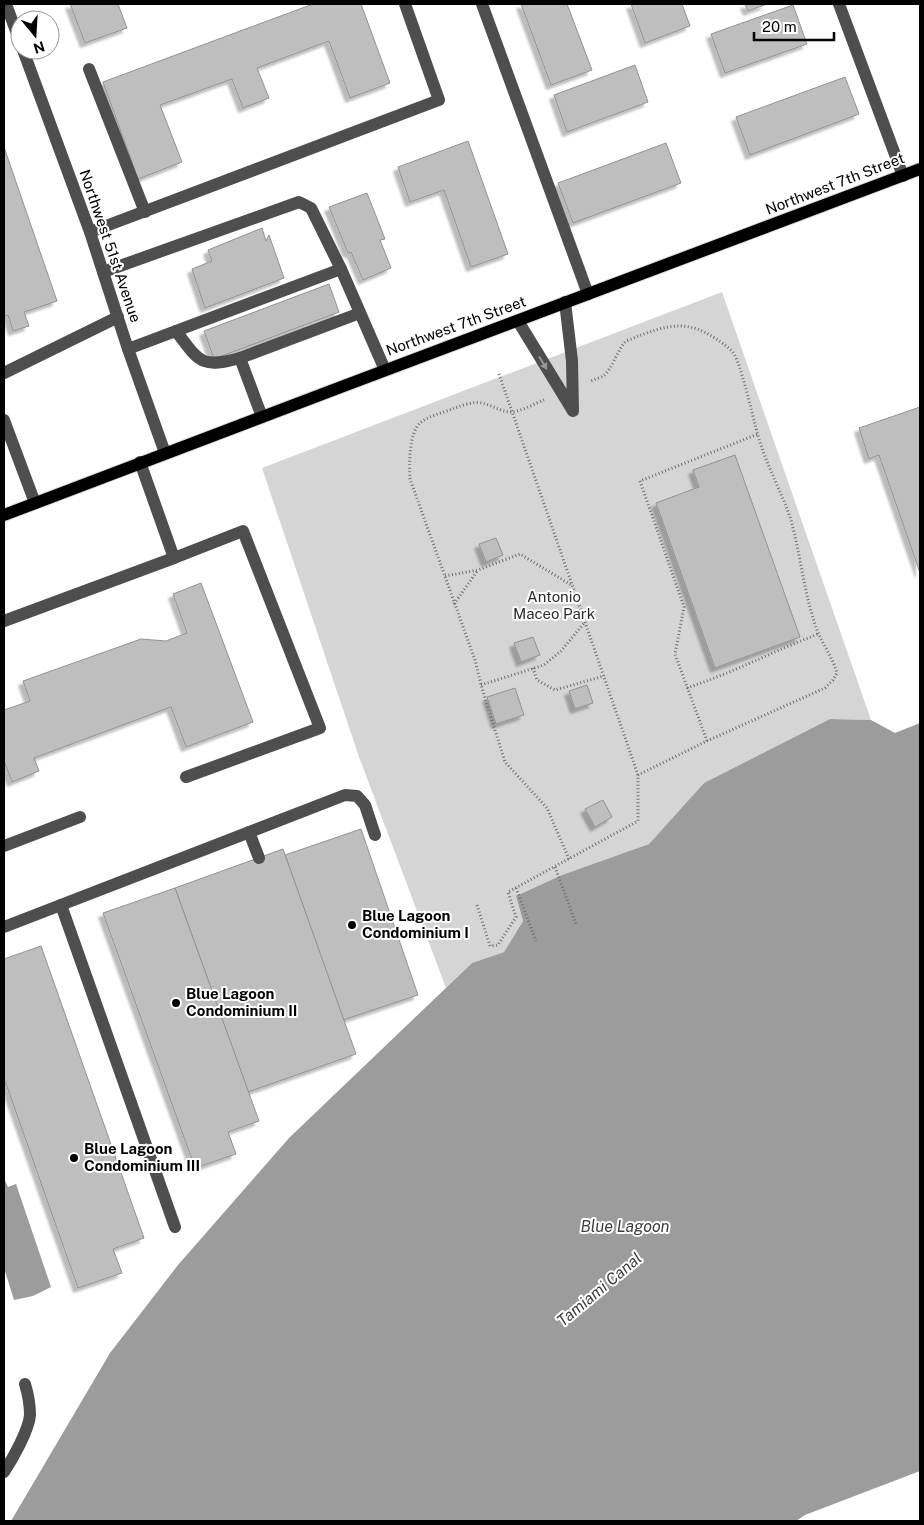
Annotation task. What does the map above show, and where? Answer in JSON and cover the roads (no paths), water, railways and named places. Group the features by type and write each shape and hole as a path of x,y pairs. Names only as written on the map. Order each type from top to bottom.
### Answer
{"main road":[{"name":"Northwest 7th Street","path":"4,515 140,462 920,170"}],"street":[{"path":"90,232 439,100 405,4"},
{"path":"482,4 588,294"},
{"path":"839,4 903,176"},
{"path":"5,6 10,18"},
{"name":"Northwest 51st Avenue","path":"27,60 90,232 165,454"},
{"path":"89,69 145,212"},
{"path":"103,272 299,202 311,208 341,269 386,370"},
{"path":"128,349 341,269"},
{"path":"518,321 573,411 574,387 565,302"},
{"path":"176,331 196,357 212,364 240,358 360,313"},
{"path":"4,373 118,317"},
{"path":"240,358 262,417"},
{"path":"4,420 35,503"},
{"path":"140,462 174,558"},
{"path":"4,621 243,532 320,728 186,777"},
{"path":"4,927 345,795 356,796 364,804 375,834"},
{"path":"4,846 80,817"},
{"path":"249,832 259,858"},
{"path":"60,905 175,1227"},
{"path":"4,1472 12,1460 30,1417 24,1384"}],"water":[{"name":"Blue Lagoon","path":"830,719 871,720 895,733 920,723 920,1471 805,1515 796,1521 11,1521 110,1353 178,1265 289,1138 472,963 504,952 523,921 516,896 562,875 649,844 704,783"},
{"path":"4,1178 8,1187 16,1184 51,1287 33,1296 14,1300 4,1268"}],"place":[{"name":"Blue Lagoon Condominium I","path":"352,925"},
{"name":"Blue Lagoon Condominium II","path":"176,1003"},
{"name":"Blue Lagoon Condominium III","path":"74,1158"}],"park label":[{"name":"Antonio Maceo Park","path":"554,606"}],"water label":[{"name":"Tamiami Canal","path":"599,1289"}]}
